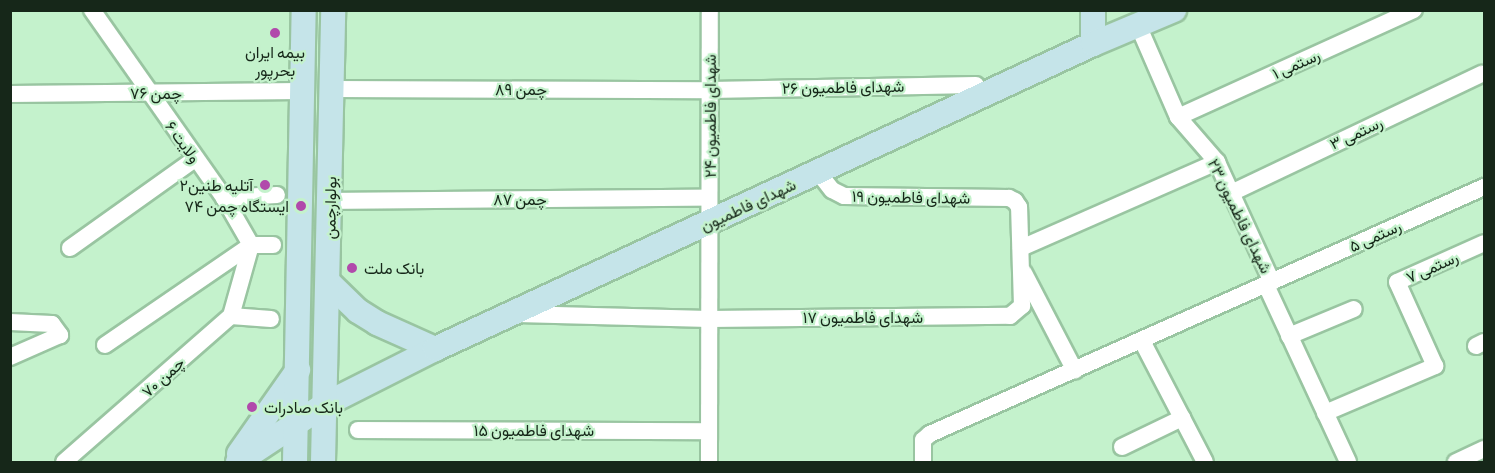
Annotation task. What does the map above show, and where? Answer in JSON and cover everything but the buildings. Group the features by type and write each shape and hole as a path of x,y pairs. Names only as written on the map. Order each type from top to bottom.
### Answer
{"street":[{"name":"ولایت ۶","path":"92,10 148,93 224,198 251,245"},
{"name":"بولوارچمن","path":"295,462 303,10"},
{"name":"بولوارچمن","path":"323,462 329,283 333,10"},
{"name":"شهدای فاطمیون ۲۴","path":"710,10 710,222"},
{"path":"1093,44 1094,10"},
{"name":"رستمی ۱","path":"1178,117 1414,10"},
{"path":"1135,18 1144,14 1173,11"},
{"name":"شهدای فاطمیون","path":"294,425 324,405 435,349 1093,44 1135,18"},
{"name":"شهدای فاطمیون ۲۳","path":"1135,18 1178,117 1217,162 1289,336 1348,462"},
{"name":"رستمی ۳","path":"1231,193 1482,74"},
{"name":"شهدای فاطمیون ۲۶","path":"710,90 976,85"},
{"name":"چمن ۸۹","path":"332,89 710,90"},
{"name":"چمن ۷۶","path":"10,94 302,91"},
{"path":"70,248 195,159"},
{"path":"1075,371 1022,270 1021,248 1217,162"},
{"name":"شهدای فاطمیون ۱۹","path":"818,172 832,190 844,196 1009,198 1019,207 1021,248"},
{"name":"رستمی ۵","path":"923,462 923,440 930,434 1485,187"},
{"path":"224,198 277,195"},
{"name":"چمن ۸۷","path":"330,201 709,198"},
{"path":"709,462 710,222"},
{"name":"رستمی ۷","path":"1325,413 1435,366 1397,282 1485,243"},
{"path":"251,245 231,316 271,319"},
{"path":"105,345 251,245 273,245"},
{"name":"شهدای فاطمیون ۱۷","path":"513,314 709,319 1010,316 1017,313 1022,306 1022,270"},
{"path":"329,283 358,310 377,323 435,349"},
{"path":"1289,336 1354,309"},
{"name":"چمن ۷۰","path":"64,462 231,316"},
{"path":"10,322 52,324 60,335 10,357"},
{"path":"1142,341 1205,462"},
{"path":"231,462 247,445 298,370"},
{"path":"1122,447 1182,418"},
{"path":"238,462 294,425"},
{"name":"شهدای فاطمیون ۱۵","path":"358,430 709,430"},
{"path":"1456,462 1485,449"}],"place":[{"name":"بيمه ايران بحرپور","path":"275,33"},
{"name":"آتلیه طنین۲","path":"265,185"},
{"name":"ایستگاه چمن ۷۴","path":"301,206"},
{"name":"بانک ملت","path":"352,268"},
{"name":"بانک صادرات","path":"252,407"}]}
